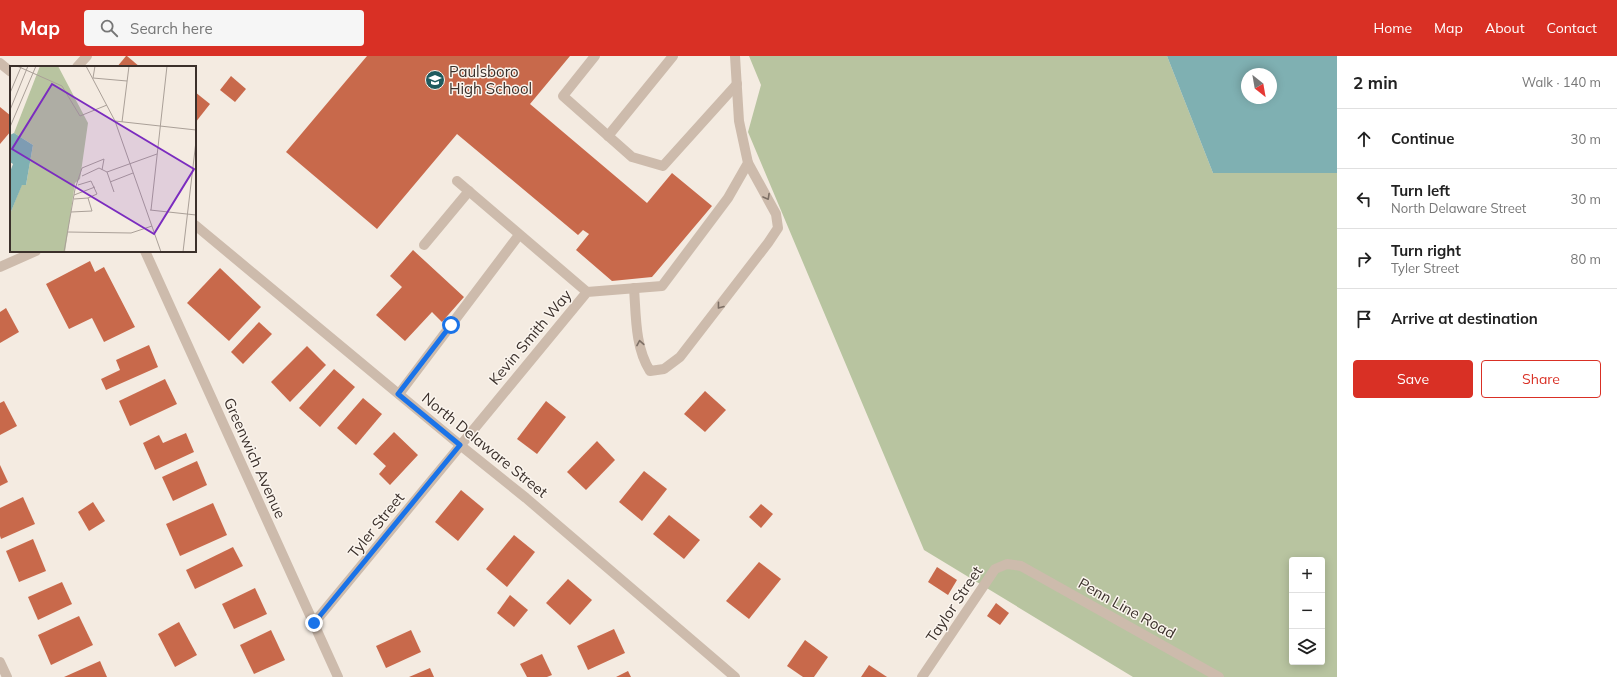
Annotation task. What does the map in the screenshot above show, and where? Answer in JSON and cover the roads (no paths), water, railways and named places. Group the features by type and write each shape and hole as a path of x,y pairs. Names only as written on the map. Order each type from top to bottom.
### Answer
{"street":[{"path":"78,66 87,56"},
{"path":"595,56 563,96 632,157 663,166 737,84"},
{"path":"608,136 673,56"},
{"path":"634,288 639,345 646,364 650,371 664,369 680,358 778,228 776,214 748,163 739,121 735,56"},
{"path":"0,63 10,71"},
{"name":"Kevin Smith Way","path":"460,445 587,292 662,286 728,198 748,163"},
{"path":"457,181 587,292"},
{"path":"424,245 469,191"},
{"name":"North Delaware Street","path":"196,226 398,394 526,498 735,677"},
{"path":"398,394 519,235"},
{"path":"0,267 34,252"},
{"name":"Greenwich Avenue","path":"145,252 338,677"},
{"name":"Tyler Street","path":"314,623 460,445"},
{"name":"Taylor Street","path":"922,677 995,569 1007,564 1021,566"},
{"name":"Penn Line Road","path":"1021,566 1219,677"},
{"path":"0,662 7,677"}],"water":[{"path":"1167,56 1337,56 1337,173 1213,173"}],"place":[{"name":"Paulsboro High School","path":"435,80"}]}
